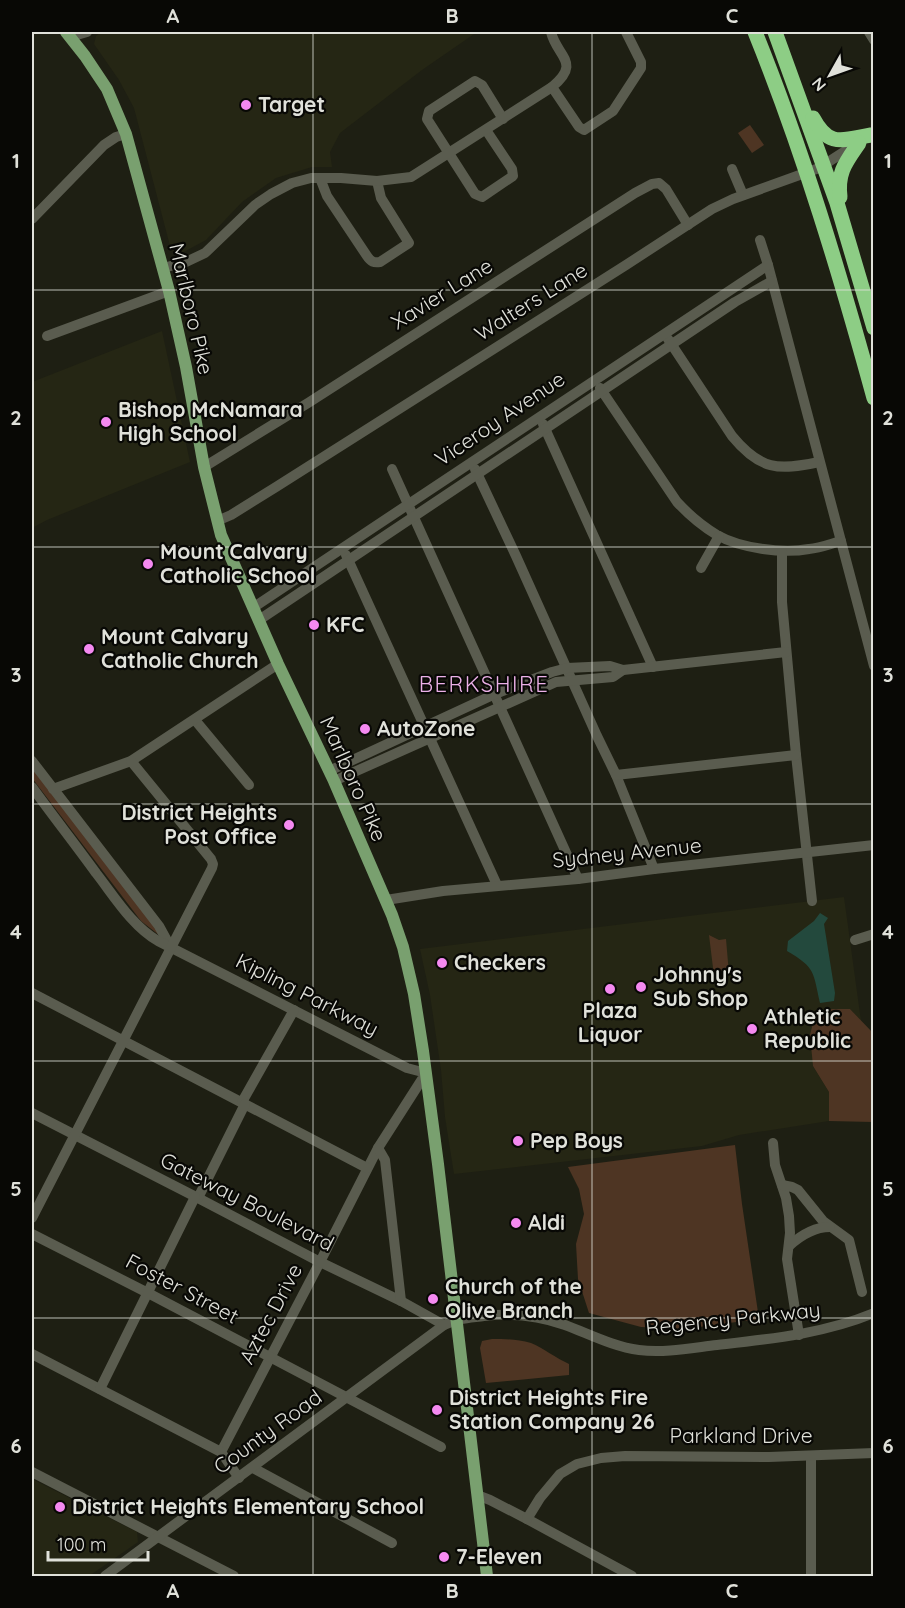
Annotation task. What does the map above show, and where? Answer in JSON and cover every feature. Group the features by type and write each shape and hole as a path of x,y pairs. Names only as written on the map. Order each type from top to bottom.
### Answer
{"highway":[{"path":"754,32 807,173 843,289 873,398"},
{"path":"775,32 824,165 873,328"},
{"path":"795,86 818,128 828,138 841,140 868,137"},
{"path":"844,229 839,178 844,165 868,137"}],"main road":[{"name":"Marlboro Pike","path":"69,33 107,89 126,134 169,291 186,367 204,467 221,535 386,900 403,947 410,974 426,1073 487,1576"}],"street":[{"path":"69,33 87,32"},
{"path":"163,268 186,262 205,253 244,215 271,194 292,183 311,178 377,181 411,177 552,87 563,76 567,64 551,32"},
{"path":"552,87 581,129 588,128 613,111 641,68 641,62 626,32"},
{"path":"869,32 873,40"},
{"path":"486,130 512,169 513,176 482,197 475,194 427,118 427,114 475,81 479,82 503,119"},
{"path":"32,219 104,145 126,134"},
{"name":"Walters Lane","path":"217,521 276,487 712,209 743,195 807,173 868,137"},
{"path":"732,169 743,195"},
{"path":"320,178 327,196 367,256 375,263 409,243 381,198 377,181"},
{"name":"Xavier Lane","path":"204,467 652,184 658,183 666,189 688,225"},
{"path":"760,240 873,666"},
{"name":"Viceroy Avenue","path":"254,607 768,265"},
{"name":"Viceroy Avenue","path":"260,620 735,302 772,281"},
{"path":"47,336 169,291"},
{"path":"664,334 742,449 768,465 783,468 819,462"},
{"path":"594,380 677,502 691,516 719,536 760,549 782,551 808,550 841,541"},
{"path":"539,417 653,667"},
{"path":"471,462 616,775 654,869"},
{"path":"392,469 579,879"},
{"path":"701,568 719,536"},
{"path":"343,549 497,885"},
{"path":"782,551 781,583 786,652 812,902"},
{"path":"331,776 425,726 495,694 552,672 567,668 610,666 623,670 786,652"},
{"path":"53,789 131,761 278,664"},
{"path":"331,776 430,737 556,682 613,677 623,670"},
{"path":"195,720 249,784"},
{"path":"616,775 796,755"},
{"path":"32,761 159,926 171,948"},
{"path":"32,1218 212,870 212,859 131,761"},
{"name":"Kipling Parkway","path":"33,793 137,924 154,939 407,1068 426,1073"},
{"name":"Sydney Avenue","path":"386,900 443,891 579,879 873,845"},
{"path":"855,940 873,934"},
{"path":"32,993 367,1168"},
{"path":"100,1389 244,1103 294,1010"},
{"name":"Aztec Drive","path":"221,1452 367,1168 426,1073"},
{"name":"Gateway Boulevard","path":"32,1113 444,1325"},
{"path":"773,1143 775,1165 786,1198 789,1216 787,1259 799,1335"},
{"path":"378,1148 385,1160 401,1301"},
{"path":"782,1185 798,1190 830,1227 849,1240 862,1292"},
{"path":"789,1246 809,1232 830,1227"},
{"name":"Foster Street","path":"32,1234 441,1447"},
{"name":"Regency Parkway","path":"456,1319 507,1315 547,1320 624,1347 653,1351 799,1335 832,1328 873,1313"},
{"name":"County Road","path":"105,1576 444,1325 456,1319"},
{"path":"32,1354 221,1452 239,1478"},
{"name":"Parkland Drive","path":"527,1519 540,1498 560,1474 577,1464 590,1460 625,1456 768,1457 873,1453"},
{"path":"811,1456 811,1576"},
{"path":"253,1468 392,1543"},
{"path":"32,1472 234,1576"},
{"path":"477,1495 527,1519 632,1576"}],"shaded area":[{"path":"101,32 477,32 422,70 340,133 330,152 332,167 312,167 276,178 242,202 206,240 180,254 174,253 170,246 134,108 119,80 94,44 96,36"},
{"path":"750,125 764,145 752,153 738,133"},
{"name":"Bishop McNamara High School","path":"162,331 190,462 32,528 32,382"},
{"path":"32,765 161,932 159,935 141,921 32,778"},
{"path":"844,897 861,1021 850,1009 813,1066 829,1092 829,1121 739,1135 702,1146 454,1174 430,995 420,949"},
{"path":"820,913 828,918 824,924 835,993 834,1001 820,1003 812,972 803,962 787,951 788,941 814,921"},
{"path":"709,935 719,940 726,939 729,974 714,976"},
{"path":"832,1009 850,1009 873,1033 873,1122 829,1121 829,1092 813,1066 810,1035 815,1015"},
{"path":"735,1145 759,1319 684,1329 641,1327 589,1313 578,1279 576,1244 584,1214 579,1189 568,1167"},
{"path":"516,1340 536,1345 569,1364 569,1375 486,1383 480,1348 482,1341"},
{"name":"District Heights Elementary School","path":"32,1479 137,1532 138,1542 89,1576 32,1576"}],"place":[{"name":"Target","path":"246,105"},
{"name":"Bishop McNamara High School","path":"106,422"},
{"name":"Mount Calvary Catholic School","path":"148,564"},
{"name":"KFC","path":"314,625"},
{"name":"Mount Calvary Catholic Church","path":"89,649"},
{"name":"AutoZone","path":"365,729"},
{"name":"District Heights Post Office","path":"289,825"},
{"name":"Checkers","path":"442,963"},
{"name":"Johnny's Sub Shop","path":"641,987"},
{"name":"Plaza Liquor","path":"610,989"},
{"name":"Athletic Republic","path":"752,1029"},
{"name":"Pep Boys","path":"518,1141"},
{"name":"Aldi","path":"516,1223"},
{"name":"Church of the Olive Branch","path":"433,1299"},
{"name":"District Heights Fire Station Company 26","path":"437,1410"},
{"name":"District Heights Elementary School","path":"60,1507"},
{"name":"7-Eleven","path":"444,1557"}],"district":[{"name":"BERKSHIRE","path":"484,684"}]}
